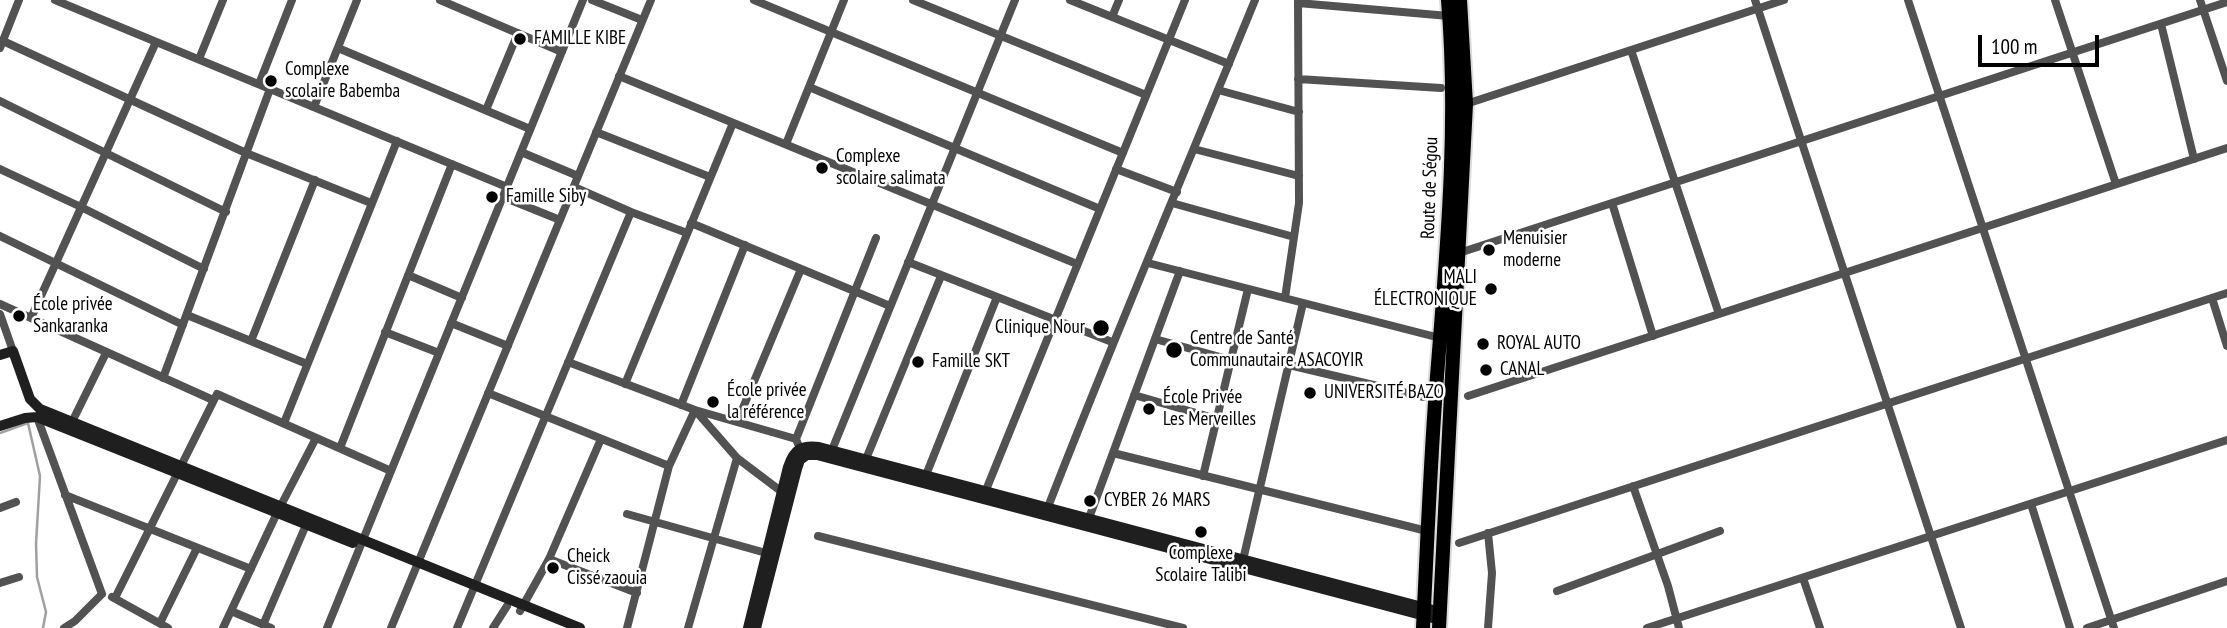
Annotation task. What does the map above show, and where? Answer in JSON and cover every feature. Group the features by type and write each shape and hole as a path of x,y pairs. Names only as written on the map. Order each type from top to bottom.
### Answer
{"highway":[{"name":"Route de Ségou","path":"1423,618 1446,257 1452,109 1448,0"},
{"name":"Route de Ségou","path":"1440,620 1466,104 1460,0"}],"street":[{"path":"19,0 2,44 246,153 371,203"},
{"path":"55,0 507,187"},
{"path":"199,59 223,0"},
{"path":"259,84 292,0"},
{"path":"314,107 357,0"},
{"path":"440,0 562,52"},
{"path":"327,628 583,0"},
{"path":"593,0 642,20"},
{"path":"391,628 651,0"},
{"path":"754,0 1123,153"},
{"path":"786,144 844,0"},
{"path":"913,0 1146,95"},
{"path":"832,450 1014,0"},
{"path":"1070,0 1229,64"},
{"path":"1112,17 1119,0"},
{"path":"986,490 1185,0"},
{"path":"1048,507 1112,342 1148,263 1255,0"},
{"path":"1466,104 1631,50 1757,4 1784,0"},
{"path":"1908,0 2112,624"},
{"path":"2055,0 2116,184"},
{"path":"2200,0 2227,80"},
{"path":"1285,298 1299,203 1298,2 1449,16"},
{"path":"1459,253 2227,2"},
{"path":"1757,4 1961,628"},
{"path":"2161,24 2194,159"},
{"path":"486,110 518,33"},
{"path":"31,318 156,42"},
{"path":"338,48 530,129"},
{"path":"1631,50 1719,314"},
{"path":"619,76 1077,264"},
{"path":"1298,79 1441,88"},
{"path":"809,87 1100,209"},
{"path":"163,378 270,89"},
{"path":"1218,90 1299,112"},
{"path":"0,101 226,212"},
{"path":"625,384 733,123"},
{"path":"596,132 710,177"},
{"path":"284,423 397,141"},
{"path":"1468,396 2227,148"},
{"path":"1194,149 1299,176"},
{"path":"521,152 578,176"},
{"path":"340,448 452,164"},
{"path":"0,169 204,269"},
{"path":"1116,169 1177,192"},
{"path":"251,341 315,180"},
{"path":"573,187 687,233"},
{"path":"503,197 560,220"},
{"path":"1172,203 1294,237"},
{"path":"1612,203 1653,336"},
{"path":"457,628 631,212"},
{"path":"691,223 890,306"},
{"path":"0,236 183,325"},
{"path":"756,628 800,460 800,447 876,238"},
{"path":"681,405 745,245"},
{"path":"908,262 1112,342"},
{"path":"1148,263 1440,338"},
{"path":"737,422 801,269"},
{"path":"1089,518 1180,271"},
{"path":"408,275 462,298"},
{"path":"866,459 941,276"},
{"path":"1203,476 1248,289"},
{"path":"1459,543 2227,293"},
{"path":"926,475 997,297"},
{"path":"2212,298 2227,346"},
{"path":"1243,560 1303,303"},
{"path":"0,304 213,400"},
{"path":"0,314 34,405 178,469 522,608 580,628"},
{"path":"187,315 307,364"},
{"path":"451,323 508,346"},
{"path":"385,332 439,353"},
{"path":"1155,339 1231,360"},
{"path":"0,355 13,351"},
{"path":"72,422 106,352"},
{"path":"568,362 695,410 737,422 817,455 1423,618 1440,620"},
{"path":"1289,365 1424,397"},
{"path":"488,393 669,467"},
{"path":"115,598 215,396 219,395 391,471"},
{"path":"1134,395 1217,419"},
{"path":"695,410 737,458 782,492"},
{"path":"627,628 669,467 695,410"},
{"path":"0,426 37,417 178,469"},
{"path":"37,417 102,594"},
{"path":"223,628 316,438"},
{"path":"522,608 549,559 601,439"},
{"path":"1647,628 2227,440"},
{"path":"748,628 792,456 800,447 832,450 1243,560 1423,618"},
{"path":"1113,453 1427,531"},
{"path":"688,628 737,458"},
{"path":"1633,486 1668,586 1679,628"},
{"path":"65,495 251,569"},
{"path":"0,508 16,502"},
{"path":"2031,504 2070,628"},
{"path":"279,510 306,525 362,543"},
{"path":"626,513 766,553"},
{"path":"231,611 267,626 306,525"},
{"path":"1557,591 1720,531"},
{"path":"1488,533 1492,573 1488,628"},
{"path":"818,536 1183,628"},
{"path":"102,594 115,598 164,625 198,548"},
{"path":"549,559 637,593"},
{"path":"0,583 19,577"},
{"path":"1803,578 1820,628"},
{"path":"2087,628 2112,624 2227,581"},
{"path":"474,589 507,606 522,608 561,628"},
{"path":"64,628 75,621 102,594"},
{"path":"493,628 507,606"}],"waterway":[{"path":"0,433 28,423 40,476 36,544 37,577 46,612 43,628"}],"place":[{"name":"FAMILLE KIBE","path":"520,39"},
{"name":"Complexe scolaire Babemba","path":"271,81"},
{"name":"Complexe scolaire salimata","path":"822,168"},
{"name":"Famille Siby","path":"492,197"},
{"name":"Menuisier moderne","path":"1489,250"},
{"name":"MALI ÉLECTRONIQUE","path":"1491,289"},
{"name":"École privée Sankaranka","path":"19,316"},
{"name":"Clinique Nour","path":"1101,328"},
{"name":"ROYAL AUTO","path":"1483,344"},
{"name":"Centre de Santé Communautaire ASACOYIR","path":"1174,350"},
{"name":"Famille SKT","path":"918,362"},
{"name":"CANAL","path":"1486,370"},
{"name":"UNIVERSITÉ BAZO","path":"1310,393"},
{"name":"École privée la référence","path":"713,402"},
{"name":"École Privée Les Merveilles","path":"1149,409"},
{"name":"CYBER 26 MARS","path":"1090,501"},
{"name":"Complexe Scolaire Talibi","path":"1201,532"},
{"name":"Cheick Cissé zaouia","path":"553,568"}]}
